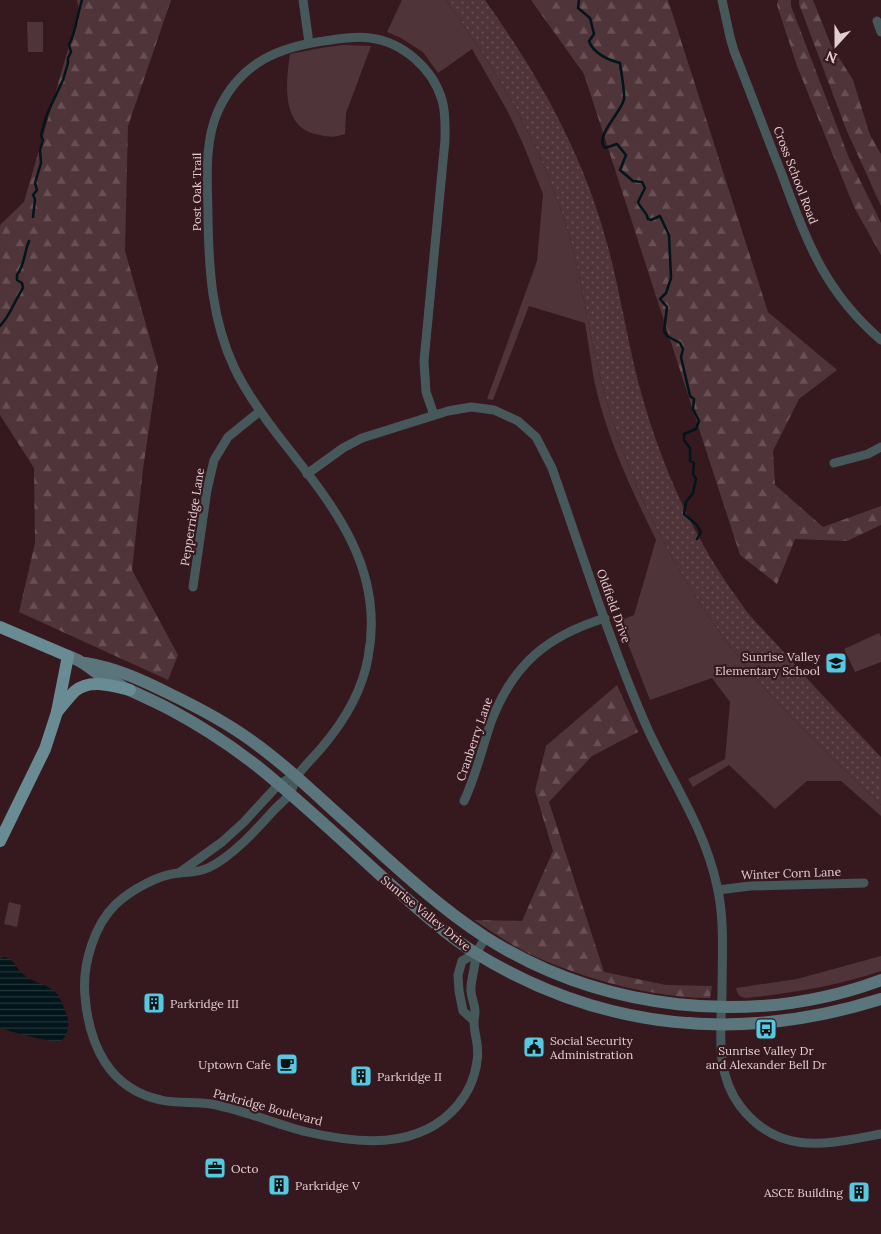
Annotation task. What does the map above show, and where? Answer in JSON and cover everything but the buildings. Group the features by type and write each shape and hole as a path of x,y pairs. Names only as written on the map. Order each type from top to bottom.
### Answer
{"main road":[{"path":"0,627 68,656 57,712 45,749 0,841"},
{"name":"Sunrise Valley Drive","path":"68,656 135,677 191,704 250,740 297,777 448,910 486,937 536,964 594,987 620,994 667,1003 721,1007 789,1002 815,998 851,990 881,980"},
{"name":"Sunrise Valley Drive","path":"84,662 99,674 170,709 236,751 290,794 404,896 476,953 552,991 610,1010 652,1019 721,1024 752,1024 809,1018 881,999"},
{"path":"57,712 76,690 83,686 104,684 130,690"}],"street":[{"path":"303,0 309,43"},
{"name":"Cross School Road","path":"722,0 734,51 814,254 834,289 847,307 881,340"},
{"path":"877,22 881,32"},
{"name":"Post Oak Trail","path":"297,777 330,739 352,704 366,670 371,633 370,595 359,555 346,529 241,382 223,341 214,308 209,257 209,139 219,110 227,95 243,75 276,53 309,43 368,37 391,44 408,53 429,74 440,93 445,117 445,140 424,361 426,392 434,415"},
{"name":"Oldfield Drive","path":"307,474 352,442 434,415 470,407 506,414 536,436 552,468 605,618 646,724 701,833 714,870 722,934 720,1054 726,1080 739,1106 758,1124 783,1138 809,1144 833,1143 881,1134"},
{"name":"Pepperridge Lane","path":"193,587 207,490 214,460 228,437 260,411"},
{"path":"834,464 868,454 881,447"},
{"name":"Cranberry Lane","path":"464,801 471,786 492,722 502,698 516,675 534,655 559,636 588,623 605,618"},
{"name":"Parkridge Boulevard","path":"179,873 222,842 244,822 278,785 288,779 297,777"},
{"name":"Parkridge Boulevard","path":"297,777 290,794 243,842 214,865 193,873 179,873 147,883 130,892 108,913 94,940 84,984 86,1012 92,1040 104,1063 122,1081 143,1094 164,1101 209,1104 236,1110 307,1132 337,1138 391,1141 414,1136 448,1116 465,1097 473,1079 477,1062 478,1044 473,1020 476,1010 470,988 476,969 476,953"},
{"name":"Winter Corn Lane","path":"718,890 750,886 864,884"},
{"name":"Parkridge Boulevard","path":"473,1020 463,1011 458,975 462,962 476,953 486,937"}],"green space":[{"path":"77,0 171,0 128,126 125,251 158,367 143,469 132,570 178,655 168,680 19,612 35,543 34,468 0,415 0,225 24,202 79,11"},
{"path":"402,0 446,0 484,55 532,139 568,231 579,274 597,363 617,433 646,507 681,573 708,616 754,676 807,733 881,805 881,816 841,781 807,781 775,809 729,765 693,787 688,779 725,759 730,702 712,678 650,700 619,621 634,615 656,540 629,482 605,421 594,380 585,323 529,306 493,400 487,399 537,261 543,194 508,112 472,49 438,73 423,52 401,38 387,32"},
{"path":"446,0 485,0 522,56 556,113 595,204 610,253 644,404 677,493 714,563 749,614 817,690 881,757 881,805 807,733 754,676 708,616 669,552 646,507 617,433 597,363 572,245 545,169 532,139 501,83"},
{"path":"531,0 668,0 768,312 837,370 799,399 773,451 775,485 823,527 881,506 881,525 847,541 795,539 777,584 740,555 584,74"},
{"path":"778,0 791,0 791,6 849,158 881,223 881,255 854,207 797,66 777,5"},
{"path":"799,0 813,0 831,45 853,80 870,135 881,154 881,206 846,129"},
{"path":"27,22 43,22 43,52 28,52"},
{"path":"343,45 371,46 346,113 345,134 330,137 315,134 304,129 296,122 291,112 287,89 290,54"},
{"path":"879,633 881,637 881,662 855,672 844,649"},
{"path":"617,685 638,732 592,756 549,802 604,972 666,985 712,986 710,998 666,995 644,991 577,973 528,953 474,920 522,921 553,851 535,791 546,746"},
{"path":"9,902 21,905 17,927 4,924"},
{"path":"881,956 881,971 831,985 746,998 740,996 736,990 736,988 797,979"}],"shaded area":[{"path":"4,957 10,959 27,977 48,987 58,995 64,1006 68,1021 67,1032 62,1040 49,1041 0,1028 0,959"}],"waterway":[{"path":"33,217 35,199 33,195 37,190 35,183 41,163 40,150 43,140 41,135 47,114 63,80 71,52 69,45 82,0"},
{"path":"579,0 578,8 590,18 594,34 589,41 591,45 601,55 620,63 624,99 603,137 603,143 605,148 617,144 626,155 620,170 633,181 642,182 645,188 638,202 639,205 648,219 651,220 660,216 669,235 671,278 666,293 660,299 667,307 664,331 667,336 680,343 683,349 681,357 690,396 694,399 693,409 699,421 696,429 684,434 684,440 690,448 690,461 694,463 693,474 696,479 693,493 686,502 684,514 696,524 701,532 697,539"},
{"path":"0,326 7,318 23,288 22,283 17,280 17,275 22,267 29,241"}],"place":[{"name":"Sunrise Valley Elementary School","path":"836,663"},
{"name":"Parkridge III","path":"154,1003"},
{"name":"Sunrise Valley Dr and Alexander Bell Dr","path":"766,1029"},
{"name":"Social Security Administration","path":"534,1047"},
{"name":"Uptown Cafe","path":"287,1064"},
{"name":"Parkridge II","path":"361,1076"},
{"name":"Octo","path":"215,1168"},
{"name":"Parkridge V","path":"279,1185"},
{"name":"ASCE Building","path":"859,1192"}]}
